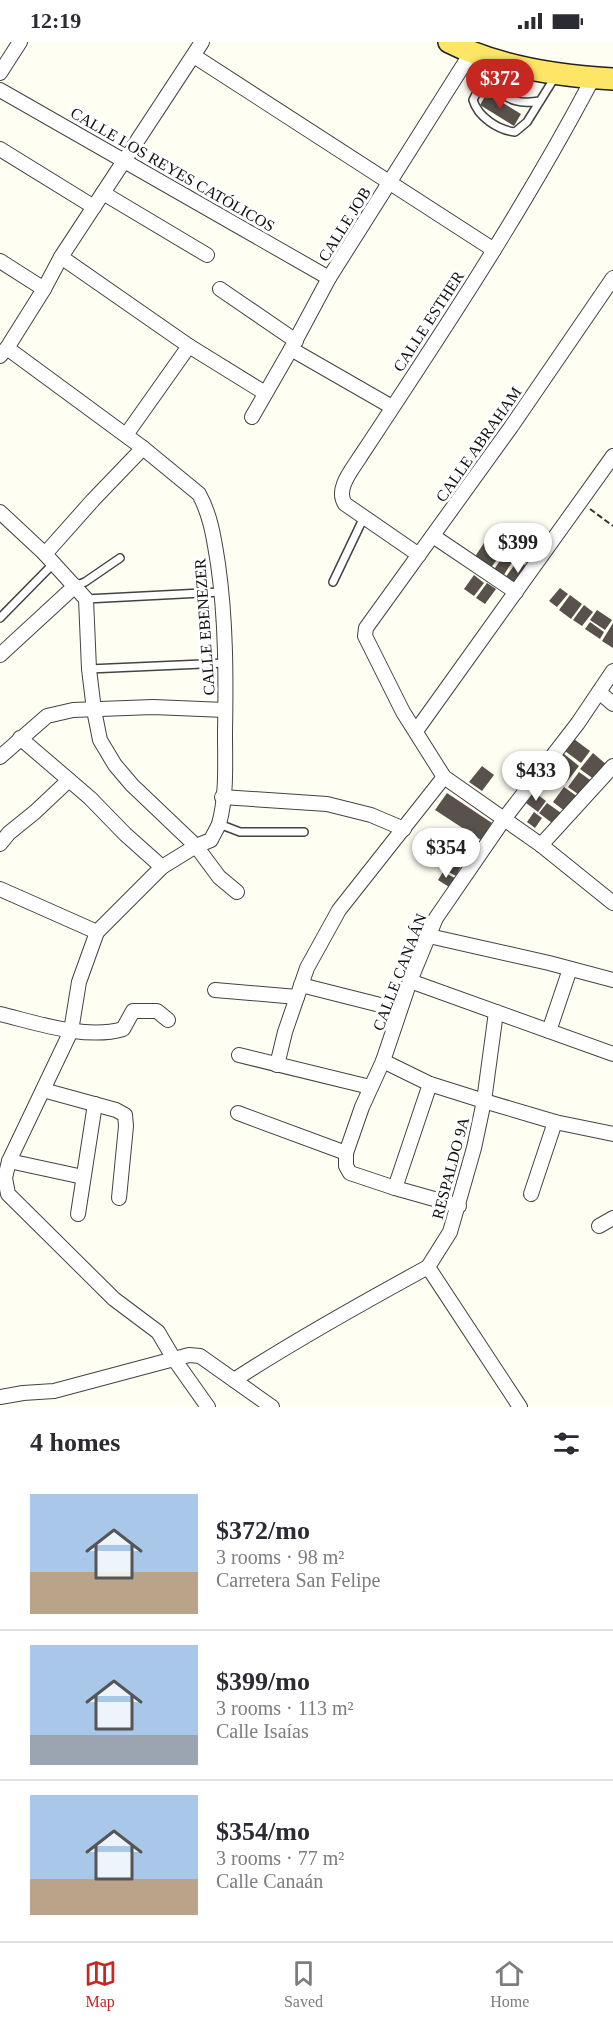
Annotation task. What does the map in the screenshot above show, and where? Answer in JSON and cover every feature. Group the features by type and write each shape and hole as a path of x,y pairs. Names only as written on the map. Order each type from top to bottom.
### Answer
{"main road":[{"path":"449,42 480,56 557,73 603,78"}],"street":[{"path":"0,73 20,42"},
{"path":"4,352 44,289 61,257 202,42"},
{"path":"194,56 388,184 494,250"},
{"name":"CALLE JOB","path":"252,417 294,345 329,278 388,184 480,56"},
{"name":"CALLE ESTHER","path":"419,555 345,504 341,498 341,489 603,78"},
{"name":"CALLE LOS REYES CATÓLICOS","path":"0,90 329,278"},
{"path":"0,149 94,207"},
{"path":"103,193 207,255"},
{"path":"61,257 189,346 265,393"},
{"path":"0,261 44,289"},
{"name":"CALLE ABRAHAM","path":"416,731 403,712 365,636 366,628 608,296 613,278"},
{"path":"220,289 294,345 392,407"},
{"path":"126,435 189,346"},
{"name":"CALLE EBENEZER","path":"4,352 126,435 199,494 204,504 213,530 222,592 225,710 219,824"},
{"path":"50,559 93,500 143,448"},
{"path":"613,456 416,731 444,777 541,845 613,903"},
{"path":"0,512 50,559 86,599 89,669 94,710 100,740 115,765 132,785 196,846 219,877 237,892"},
{"path":"432,536 516,592"},
{"path":"0,655 75,586"},
{"name":"CALLE CANAÁN","path":"346,1153 436,918 504,819 578,723 613,671"},
{"path":"598,692 613,704"},
{"path":"0,757 47,716 73,710 153,707 225,710"},
{"path":"20,738 90,798 162,867"},
{"path":"541,845 613,766"},
{"path":"278,1065 285,1032 308,968 339,910 444,777"},
{"path":"0,844 9,833 69,780"},
{"path":"222,797 327,804 371,815 404,829"},
{"path":"208,1407 158,1332 114,1299 8,1194 5,1178 9,1161 71,1031 79,982 97,932 162,867 196,846 211,840 219,824"},
{"path":"0,889 97,932"},
{"path":"429,936 613,980"},
{"path":"549,1031 570,969"},
{"path":"410,981 613,1054"},
{"path":"215,990 299,991 400,1010"},
{"path":"0,1014 71,1031 106,1033 123,1029 133,1011 157,1011 168,1020"},
{"name":"RESPALDO 9A","path":"428,1267 450,1232 459,1206 484,1101 496,1012"},
{"path":"238,1055 370,1087"},
{"path":"383,1061 430,1084 555,1122 613,1134"},
{"path":"395,1188 430,1084"},
{"path":"43,1090 116,1110 125,1115 119,1198"},
{"path":"78,1214 95,1104"},
{"path":"238,1113 346,1153 346,1166 350,1173 459,1206"},
{"path":"531,1194 555,1122"},
{"path":"9,1161 84,1177"},
{"path":"599,1226 613,1218"},
{"path":"234,1380 355,1307 428,1267 520,1407"},
{"path":"0,1397 54,1391 189,1355 200,1356 272,1407"}],"lane":[{"path":"480,56 482,82 473,100 476,110 504,131 515,132 527,122 557,73"},
{"path":"482,82 522,104 540,101"},
{"path":"333,582 364,517"},
{"path":"75,586 85,582 120,558"},
{"path":"0,618 50,559"},
{"path":"86,599 222,592"},
{"path":"89,669 225,663"},
{"path":"219,824 240,832 304,832"}],"path":[{"path":"580,502 613,526"}],"building":[{"path":"487,93 521,114 514,126 480,105"},
{"path":"484,543 501,554 490,569 474,558"},
{"path":"505,553 514,559 502,578 493,571"},
{"path":"518,560 530,569 518,587 505,578"},
{"path":"474,575 484,583 474,596 464,589"},
{"path":"487,583 496,589 485,604 476,598"},
{"path":"560,588 568,594 557,607 549,601"},
{"path":"570,595 582,604 571,619 559,610"},
{"path":"584,605 593,612 582,626 573,620"},
{"path":"597,610 612,620 605,630 590,620"},
{"path":"590,622 604,632 600,639 585,629"},
{"path":"613,623 613,648 602,641"},
{"path":"574,739 590,751 581,763 565,751"},
{"path":"593,753 607,765 595,780 580,769"},
{"path":"564,754 579,766 566,783 551,771"},
{"path":"482,766 494,775 482,791 469,782"},
{"path":"579,772 593,782 582,797 568,787"},
{"path":"564,787 578,797 566,812 553,802"},
{"path":"534,792 546,801 538,812 526,803"},
{"path":"447,793 492,823 481,840 435,810"},
{"path":"547,803 564,815 556,826 539,813"},
{"path":"534,812 542,818 535,828 527,822"},
{"path":"461,836 473,844 460,862 449,854"},
{"path":"451,860 461,866 456,876 445,870"},
{"path":"443,872 455,878 449,887 438,880"},
{"path":"415,912 431,919 427,927 412,920"}]}
